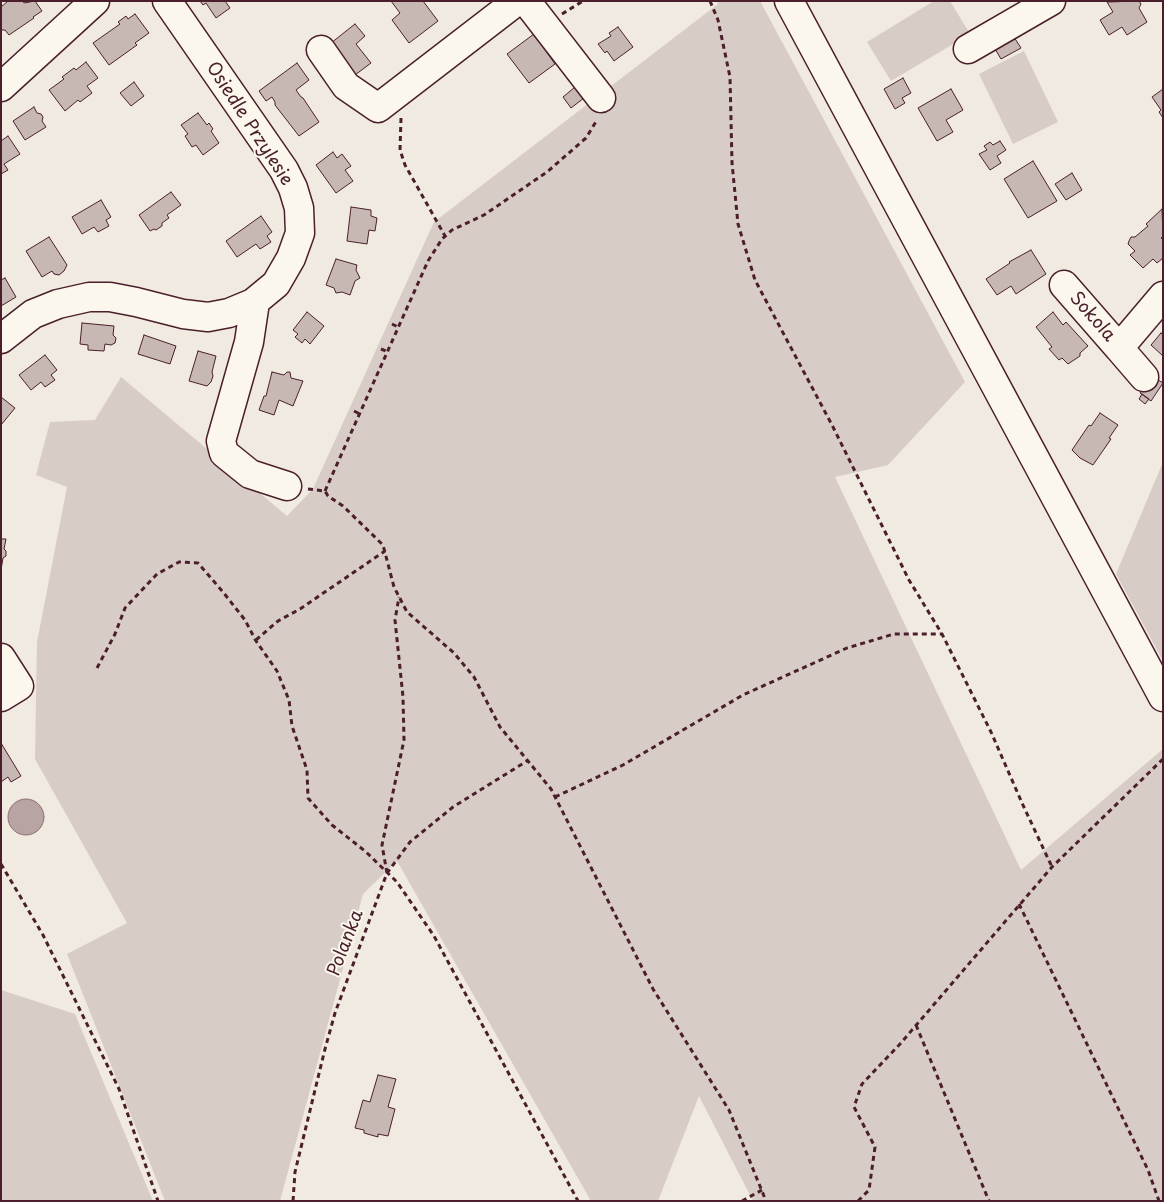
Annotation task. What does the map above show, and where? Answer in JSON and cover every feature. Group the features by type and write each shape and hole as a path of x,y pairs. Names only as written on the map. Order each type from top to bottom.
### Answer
{"street":[{"path":"1,87 95,1"},
{"name":"Osiedle Przylesie","path":"1,339 33,314 58,304 89,297 110,297 183,314 208,317 229,313 255,302 276,284 291,258 300,233 299,208 293,188 284,170 167,1"},
{"path":"321,50 346,86 378,108 517,1"},
{"path":"526,1 601,98"},
{"path":"789,1 1163,697"},
{"path":"968,49 1051,1"},
{"name":"Sokola","path":"1064,285 1144,377"},
{"name":"Sokola","path":"1119,348 1163,296"},
{"path":"255,302 249,342 221,441 224,453 250,474 287,486"},
{"path":"1,658 19,686 1,697"}],"path":[{"path":"710,1 718,20 730,77 732,163 738,224 754,280 832,425 909,580 942,634 991,732 1052,867"},
{"path":"402,90 400,150 405,165 445,236"},
{"path":"601,98 600,116 586,138 547,172 484,215 452,230 442,239 428,261 400,328 325,491 328,496 343,506 383,545 394,587 407,612 454,653 474,677 500,728 555,797 653,989 729,1110 766,1201"},
{"path":"392,324 400,328"},
{"path":"381,349 388,352"},
{"path":"354,411 360,414"},
{"path":"256,640 278,621 308,604 384,552"},
{"path":"97,668 115,634 125,608 157,574 179,562 198,563 245,620 277,671 289,700 292,726 307,770 308,798 332,826 365,850 397,882 434,936 578,1201"},
{"path":"387,873 382,845 404,740 403,697 395,620 399,596"},
{"path":"555,797 624,765 743,695 847,648 894,634 942,634"},
{"path":"858,1201 869,1190 875,1147 854,1107 862,1084 916,1025 1052,867 1163,759"},
{"name":"Polanka","path":"293,1201 295,1172 324,1049 338,1004 387,873 410,842 453,807 527,761"},
{"path":"1,864 43,936 120,1089 158,1201"},
{"path":"1019,904 1148,1170 1159,1201"},
{"path":"916,1025 989,1201"},
{"path":"742,1201 762,1190"}],"shaded area":[{"path":"717,1 760,1 965,382 888,465 835,477 1021,870 1163,749 1163,1201 753,1201 699,1096 658,1201 591,1201 397,861 363,894 280,1201 165,1201 67,954 127,923 35,759 37,642 67,487 36,475 50,422 95,420 121,377 287,516 313,489 434,222 718,4"},
{"path":"934,1 950,1 970,34 891,81 867,42"},
{"path":"1024,51 1058,122 1013,144 979,74"},
{"path":"1163,462 1163,661 1116,574"},
{"path":"26,799 38,805 44,817 38,829 26,835 14,829 8,817 14,805"},
{"path":"1,990 75,1014 153,1201 1,1201"}],"building":[{"path":"8,1 23,1 24,3 35,1 42,11 9,35 5,30 1,30 1,7"},
{"path":"200,1 225,1 230,8 216,18 206,3 203,5"},
{"path":"391,1 423,1 438,21 409,43 392,20 400,13"},
{"path":"1139,1 1141,4 1139,8 1147,22 1127,35 1122,27 1109,35 1100,20 1113,12 1107,2"},
{"path":"135,14 149,33 135,43 137,45 109,65 93,43 120,24 118,22 126,16 128,19"},
{"path":"355,24 365,36 356,44 371,63 351,78 326,47"},
{"path":"618,27 633,47 614,61 607,51 605,53 598,44 611,36 609,33"},
{"path":"1010,31 1021,48 1001,59 991,42"},
{"path":"534,34 555,64 529,83 507,54"},
{"path":"86,62 98,78 87,86 92,93 80,102 78,100 65,111 49,90 64,79 62,77"},
{"path":"297,63 309,80 296,90 319,122 299,136 275,105 272,97 266,101 259,91"},
{"path":"903,78 911,93 902,98 905,103 895,109 884,89"},
{"path":"134,82 144,96 131,106 120,93"},
{"path":"575,87 584,98 571,108 563,97"},
{"path":"951,89 963,110 946,120 953,132 937,141 918,108"},
{"path":"1163,89 1163,118 1159,112 1161,110 1152,97"},
{"path":"34,107 37,113 43,117 42,121 46,127 25,140 13,121"},
{"path":"198,113 207,125 209,123 213,129 211,131 219,143 203,155 196,145 192,147 185,136 188,134 181,125"},
{"path":"8,136 20,154 4,164 8,170 1,174 1,141"},
{"path":"1000,141 1006,150 997,156 1001,163 990,170 979,154 987,150 984,146 990,142 993,145"},
{"path":"333,152 337,158 342,154 351,166 345,170 353,181 336,193 316,165"},
{"path":"1033,161 1057,201 1028,218 1004,179"},
{"path":"1072,173 1082,190 1066,200 1055,184"},
{"path":"171,192 181,205 167,215 169,218 162,223 162,226 150,231 139,215"},
{"path":"101,200 111,217 106,220 109,226 98,232 94,227 82,234 72,217"},
{"path":"351,207 371,210 371,216 377,218 375,231 369,230 367,244 347,241"},
{"path":"1162,209 1163,236 1161,238 1163,239 1163,258 1157,263 1153,259 1143,268 1130,255 1135,251 1128,244 1131,237 1135,237 1148,226 1146,224"},
{"path":"261,216 272,232 267,236 271,242 260,249 256,244 237,257 226,241"},
{"path":"49,237 67,265 59,275 54,274 52,271 42,277 26,251"},
{"path":"1031,250 1046,274 1016,294 1011,286 997,295 986,279 1009,262"},
{"path":"336,259 357,265 356,270 360,278 355,281 350,295 342,292 336,293 334,288 326,285"},
{"path":"5,278 16,297 1,306 1,280"},
{"path":"307,312 324,326 310,344 305,339 302,343 295,337 298,334 293,330"},
{"path":"1053,312 1063,325 1066,322 1088,346 1080,353 1080,356 1068,364 1062,358 1059,360 1049,349 1052,347 1036,327"},
{"path":"82,323 114,326 113,335 116,338 115,343 111,345 105,344 104,351 88,350 88,345 80,344"},
{"path":"1161,333 1163,335 1163,356 1151,345"},
{"path":"144,335 176,346 170,364 138,354"},
{"path":"198,351 216,356 212,372 213,376 207,386 189,381"},
{"path":"45,355 57,370 51,375 55,380 45,387 41,382 31,390 19,375"},
{"path":"272,372 284,375 290,372 291,378 303,381 293,406 279,400 274,415 259,410 264,396 266,396"},
{"path":"1152,376 1163,383 1151,401 1140,393"},
{"path":"1142,394 1149,399 1145,404 1139,399"},
{"path":"1,397 15,408 1,425"},
{"path":"1100,413 1118,425 1093,465 1080,458 1072,450 1089,425 1091,426"},
{"path":"1,539 6,539 4,549 6,556 3,558 1,570"},
{"path":"1,743 21,776 11,782 8,777 1,782"},
{"path":"378,1075 396,1079 388,1107 395,1109 388,1136 378,1134 378,1137 355,1128 363,1100 370,1102"}]}
